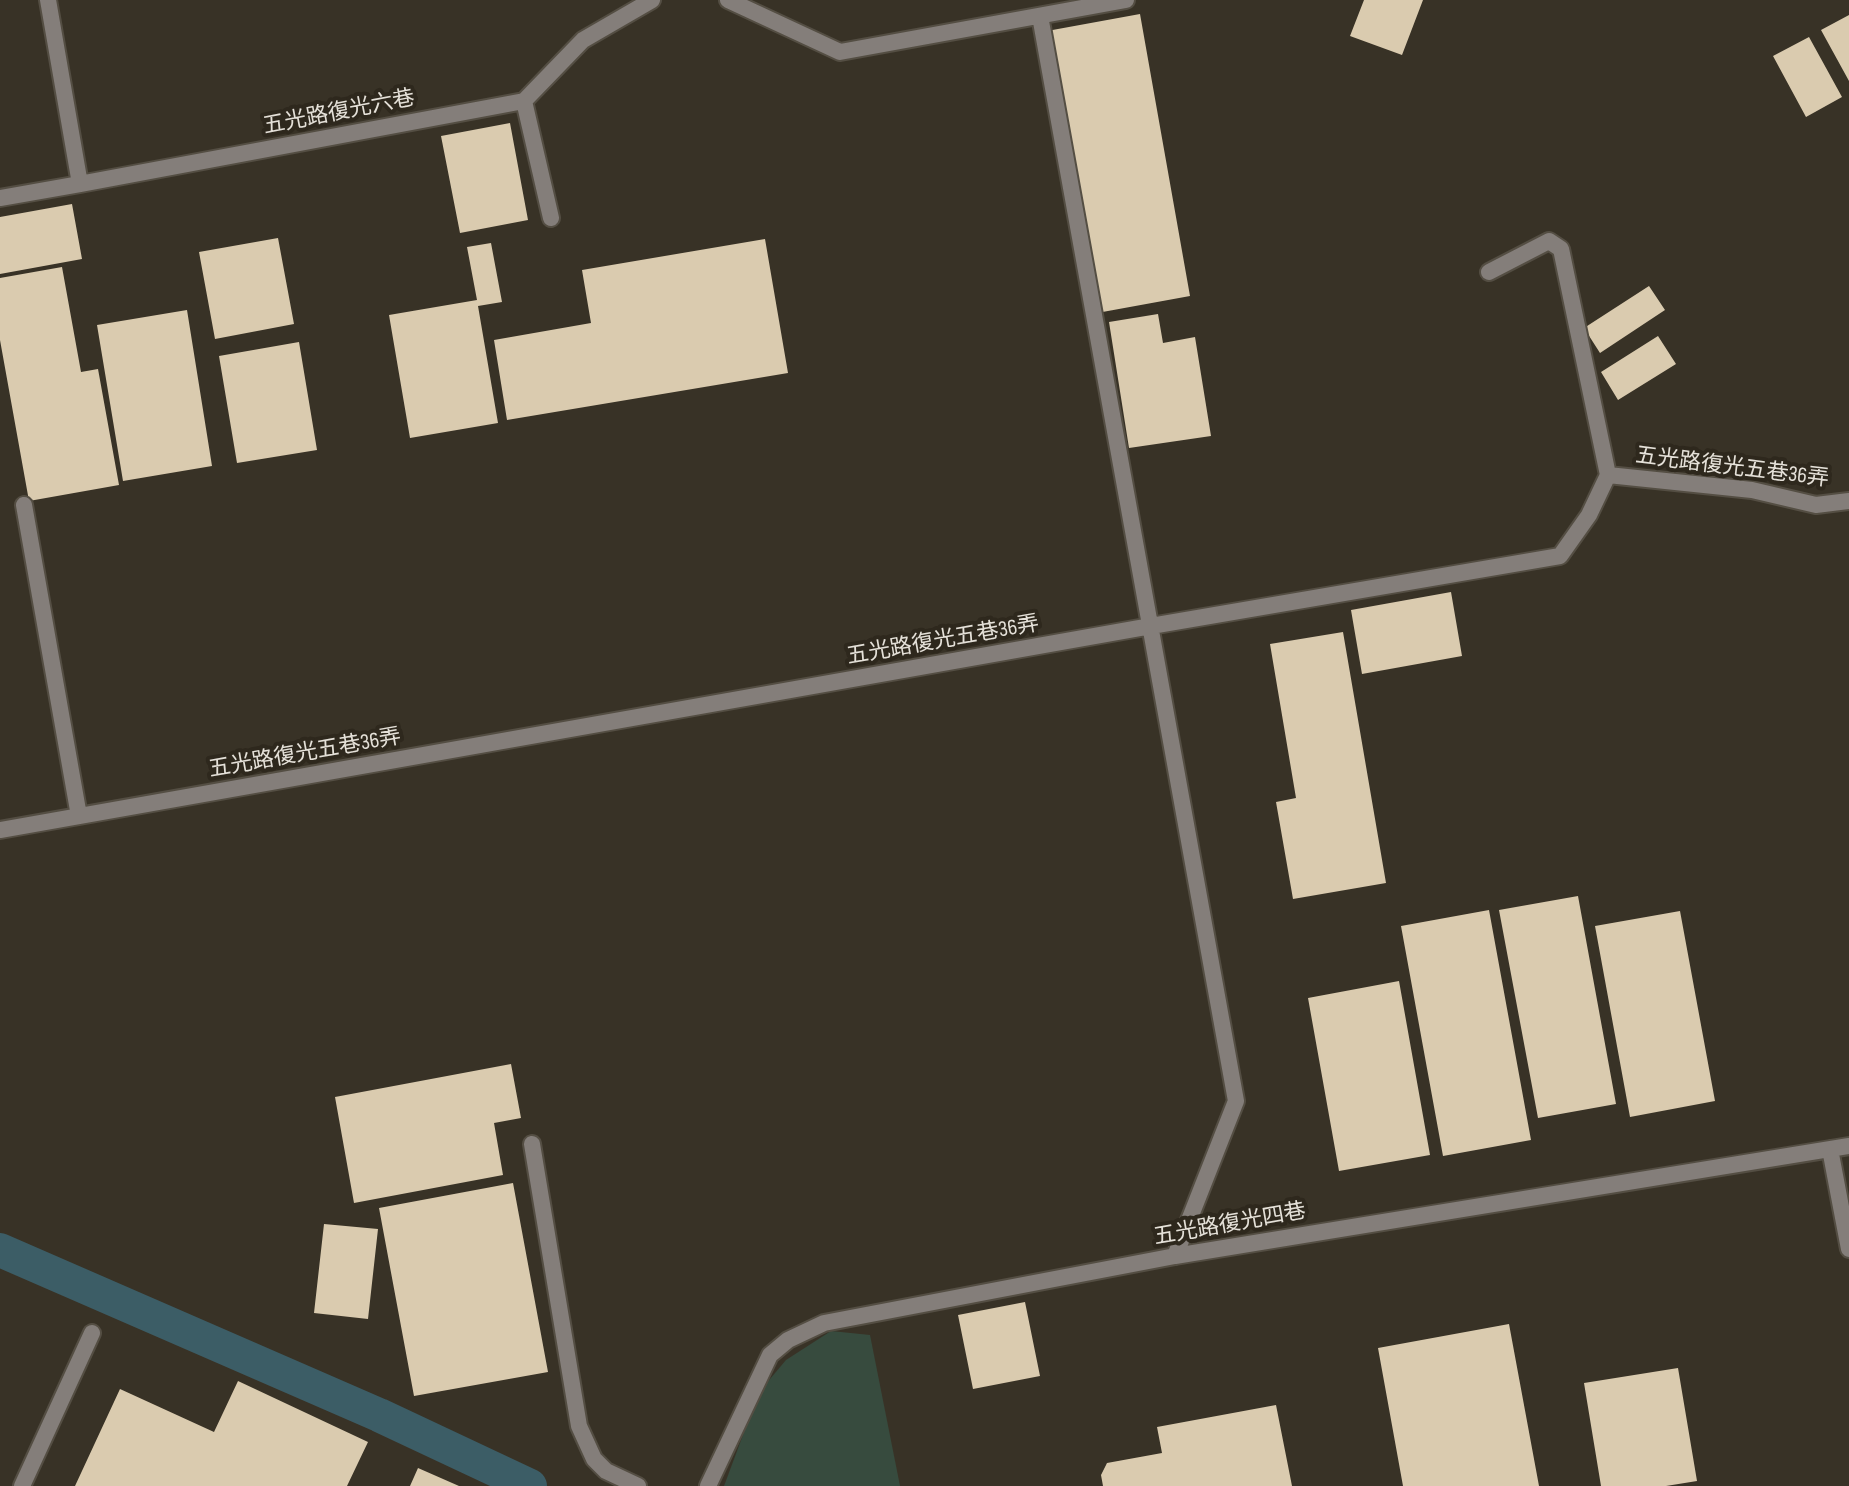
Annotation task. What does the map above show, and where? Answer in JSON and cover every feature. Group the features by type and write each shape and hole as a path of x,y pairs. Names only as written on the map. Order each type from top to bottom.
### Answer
{"lane":[{"path":"48,0 80,184"},
{"path":"551,218 524,101 583,40 652,0"},
{"path":"728,0 840,52 1126,0"},
{"path":"1040,16 1236,1101 1175,1256"},
{"name":"五光路復光六巷","path":"0,198 524,101"},
{"path":"1489,272 1549,241 1561,249 1608,475"},
{"name":"五光路復光五巷36弄","path":"0,830 1560,556 1589,515 1608,475 1752,490 1816,505 1849,501"},
{"path":"24,505 79,816"},
{"path":"532,1144 579,1426 585,1444 599,1465 638,1486"},
{"name":"五光路復光四巷","path":"708,1486 770,1355 788,1340 824,1323 1175,1256 1849,1146"},
{"path":"1830,1149 1849,1249"},
{"path":"22,1486 92,1333"}],"green space":[{"path":"831,1331 870,1335 900,1486 724,1486 759,1392 786,1360"}],"building":[{"path":"1364,0 1423,0 1402,55 1350,36"},
{"path":"1140,14 1190,296 1097,313 1047,31"},
{"path":"1849,15 1849,81 1821,30"},
{"path":"1809,37 1842,97 1806,117 1773,56"},
{"path":"510,123 528,220 460,233 441,136"},
{"path":"72,204 82,259 0,274 0,217"},
{"path":"278,238 294,324 215,339 199,252"},
{"path":"765,239 788,373 507,420 494,340 591,323 582,270"},
{"path":"491,243 502,302 478,306 498,423 410,438 389,315 477,300 467,247"},
{"path":"62,267 81,372 98,369 119,485 29,501 0,340 0,278"},
{"path":"1649,286 1665,310 1600,353 1584,328"},
{"path":"187,310 212,466 123,481 97,325"},
{"path":"1158,314 1163,343 1195,337 1211,436 1129,448 1109,322"},
{"path":"1658,336 1676,364 1618,400 1601,372"},
{"path":"299,342 317,450 237,463 219,356"},
{"path":"1451,592 1462,656 1362,674 1351,610"},
{"path":"1343,632 1386,883 1293,899 1276,802 1296,798 1270,644"},
{"path":"1578,896 1616,1104 1538,1118 1499,910"},
{"path":"1489,910 1531,1140 1443,1156 1401,926"},
{"path":"1680,911 1715,1101 1630,1117 1595,926"},
{"path":"1399,981 1430,1155 1339,1171 1308,998"},
{"path":"511,1064 521,1118 494,1123 503,1175 354,1203 335,1097"},
{"path":"513,1183 548,1372 414,1396 379,1208"},
{"path":"324,1224 378,1229 368,1319 314,1313"},
{"path":"1025,1302 1040,1376 973,1389 958,1315"},
{"path":"1509,1324 1539,1486 1403,1486 1378,1348"},
{"path":"1678,1368 1697,1481 1666,1486 1601,1486 1584,1383"},
{"path":"238,1381 368,1442 347,1486 75,1486 120,1389 214,1432"},
{"path":"1276,1405 1292,1486 1103,1486 1101,1475 1107,1463 1162,1453 1157,1427"},
{"path":"418,1468 459,1486 410,1486"}],"waterway":[{"path":"0,1250 379,1415 530,1486"}]}
